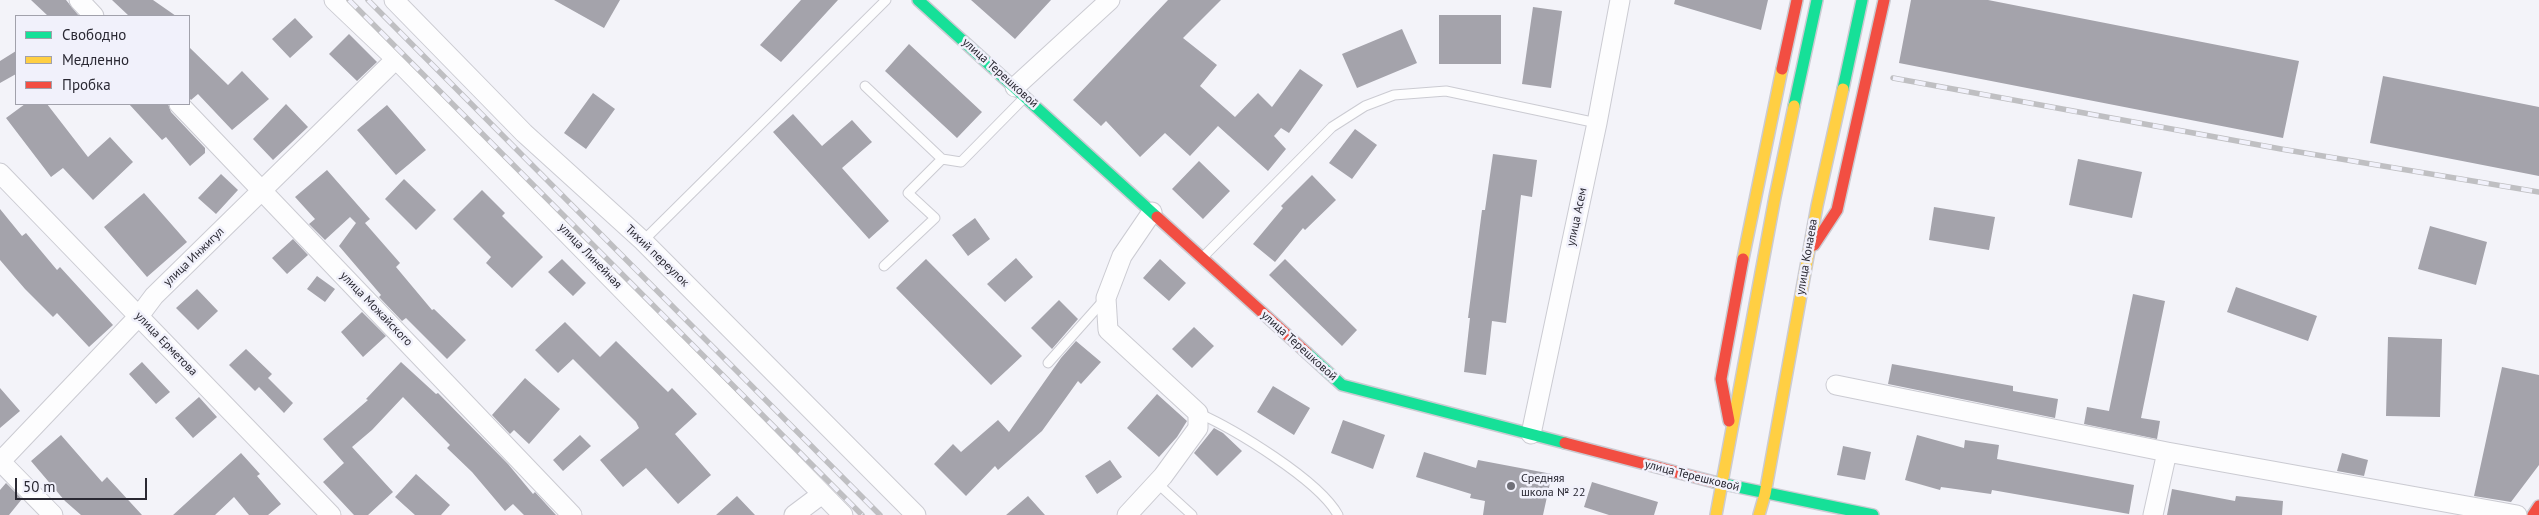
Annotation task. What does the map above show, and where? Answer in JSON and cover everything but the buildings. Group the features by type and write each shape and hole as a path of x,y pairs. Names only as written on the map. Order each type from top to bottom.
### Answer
{"main road":[{"name":"улица Терешковой","path":"918,0 1342,385 1723,484 1872,515"},
{"path":"1732,434 1721,379 1755,192 1797,0"},
{"path":"1716,515 1775,196 1817,0"},
{"name":"улица Конаева","path":"1759,515 1808,254 1862,0"},
{"path":"1808,254 1837,210 1884,0"},
{"path":"2533,515 2539,506"}],"street":[{"path":"79,0 93,15"},
{"name":"улица Линейная","path":"334,0 396,59 843,515"},
{"name":"Тихий переулок","path":"394,0 524,133 643,242 916,515"},
{"path":"1020,91 1110,0"},
{"name":"улица Асем","path":"1531,434 1597,123 1620,0"},
{"name":"улица Инжигул","path":"0,462 138,316 154,296 396,59"},
{"name":"улица Можайского","path":"180,105 572,515"},
{"name":"улица Ерметова","path":"0,173 331,515"},
{"path":"1127,515 1157,483 1198,428 1198,412 1108,330 1106,298 1122,256 1152,212"},
{"path":"1836,385 2167,452 2517,515"},
{"path":"2153,515 2167,452"},
{"path":"0,462 53,515"},
{"path":"794,515 822,494"}],"lane":[{"path":"643,242 886,0"},
{"path":"865,86 942,159 961,162 1020,91"},
{"path":"1202,258 1332,127 1365,106 1394,95 1446,91 1597,123"},
{"path":"884,266 934,218 908,193 942,159"},
{"path":"1048,363 1106,298"},
{"path":"1198,412 1229,427 1290,468 1333,506 1338,515"},
{"path":"1157,483 1192,515"}],"railway":[{"path":"349,0 862,515"},
{"path":"368,0 880,515"},
{"path":"1893,78 2281,149 2539,192"}],"traffic: fast":[{"path":"918,0 1157,217"},
{"path":"1794,106 1817,0"},
{"path":"1843,89 1862,0"},
{"path":"1307,353 1342,385 1565,443"},
{"path":"1714,482 1873,515"}],"traffic: slow":[{"path":"1743,259 1782,69"},
{"path":"1759,515 1765,494 1817,206 1843,89"},
{"path":"1716,515 1775,197 1794,106"}],"traffic: jam":[{"path":"1782,69 1797,0"},
{"path":"1814,245 1837,210 1884,0"},
{"path":"1157,217 1307,353"},
{"path":"1729,421 1721,379 1743,259"},
{"path":"1565,443 1714,482"},
{"path":"2533,515 2539,506"}],"place":[{"name":"Средняя школа № 22","path":"1511,486"}]}
